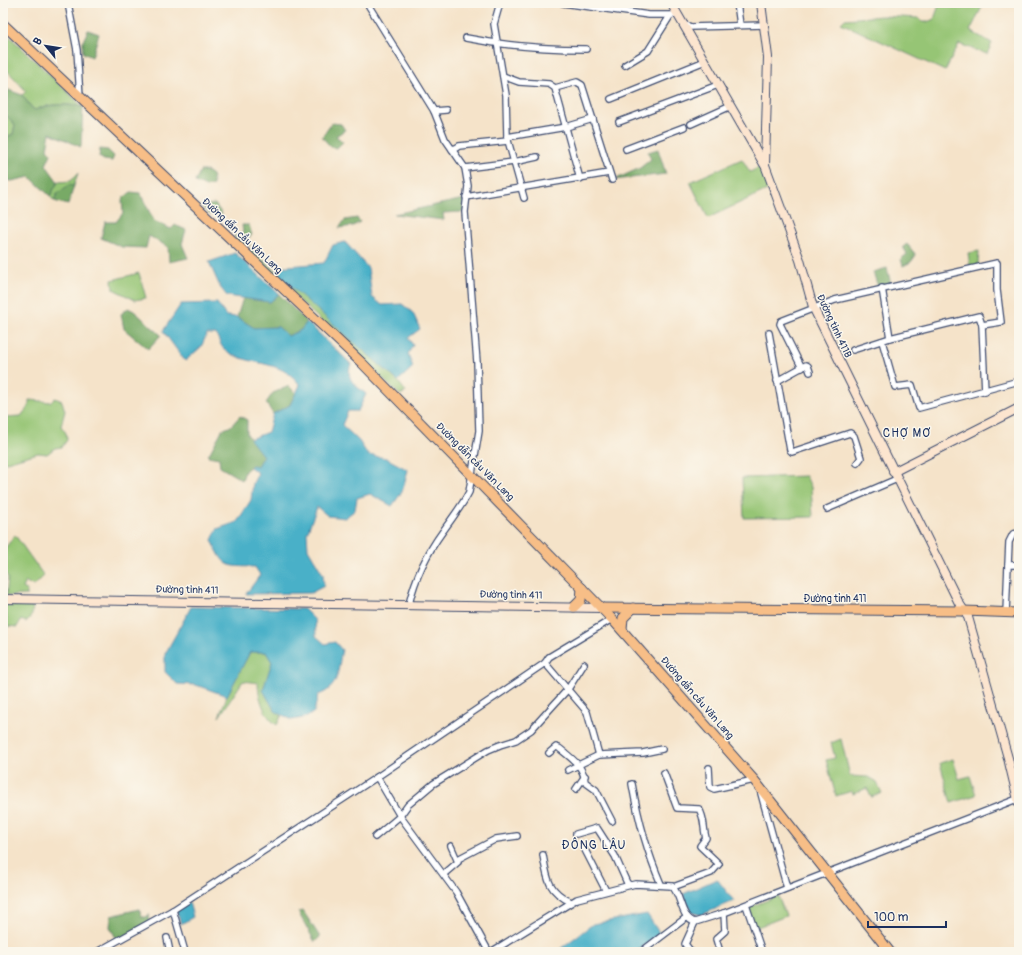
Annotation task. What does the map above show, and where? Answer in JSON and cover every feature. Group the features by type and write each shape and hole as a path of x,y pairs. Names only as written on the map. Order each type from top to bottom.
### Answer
{"main road":[{"path":"671,3 765,165"},
{"name":"Đường tỉnh 411B","path":"761,3 765,24 768,57 765,165 800,260 813,307 895,475 968,617 1008,758 1018,801"},
{"name":"Đường dẫn cầu Văn Lang","path":"3,24 362,363 612,619 754,780 890,952"},
{"path":"895,475 1019,408"},
{"path":"574,608 580,600 582,588"},
{"name":"Đường tỉnh 411","path":"3,598 574,608 964,611 1019,613"},
{"path":"622,630 623,618 633,608"}],"street":[{"path":"68,3 77,50 80,97"},
{"path":"367,3 434,111 445,139 465,168 468,186 465,212 477,362 479,430 469,492 439,537 415,582 409,604"},
{"path":"500,3 494,24 507,106 508,139 524,198"},
{"path":"563,3 649,15 678,15"},
{"path":"737,3 740,26"},
{"path":"625,65 648,51 670,16"},
{"path":"683,24 691,27 765,24"},
{"path":"466,38 497,44 548,49 586,49"},
{"path":"611,99 705,61"},
{"path":"502,76 519,82 549,84 555,88 580,179"},
{"path":"555,88 580,83 594,119 612,180"},
{"path":"619,122 718,85"},
{"path":"691,124 731,106"},
{"path":"434,111 446,110"},
{"path":"452,148 508,139 566,127 594,119"},
{"path":"626,149 684,127"},
{"path":"465,168 514,162 537,157"},
{"path":"466,197 609,173"},
{"path":"802,368 780,322 813,307 835,300 882,288 997,264 997,290 1001,322 982,325"},
{"path":"882,288 890,338"},
{"path":"853,350 890,338 977,316 981,318 982,325 985,392"},
{"path":"769,333 790,451 850,433 854,436 861,458 857,463"},
{"path":"882,341 895,387 912,385 919,408 985,392 1019,381"},
{"path":"777,381 808,365 810,372"},
{"path":"827,509 895,475"},
{"path":"1006,613 1009,542 1013,534 1019,533"},
{"path":"1008,565 1019,564"},
{"path":"97,952 173,910 377,777 545,663 549,657 612,619"},
{"path":"545,663 587,712 599,755"},
{"path":"375,837 400,816 408,804 433,784 488,750 500,744 516,740 531,730 568,688 584,664"},
{"path":"549,753 556,747 578,765 585,776 586,783 596,790 612,821"},
{"path":"568,770 599,755 643,754 662,749"},
{"path":"709,768 710,787 714,789 754,780"},
{"path":"377,777 400,816 456,892 490,952 571,902 630,885 661,884 673,887 711,873 719,864 700,846 706,838 703,830 704,816 699,809 677,808 664,773"},
{"path":"576,789 585,776"},
{"path":"632,784 637,817 642,827 651,860 661,884"},
{"path":"759,788 788,888"},
{"path":"691,952 685,944 695,922 746,905 827,872 1018,801"},
{"path":"576,834 597,828 615,856 626,883 630,885"},
{"path":"444,874 456,864 458,859 496,839 517,836"},
{"path":"451,846 458,859"},
{"path":"584,848 606,891"},
{"path":"543,855 546,873 552,889 558,896 571,902"},
{"path":"673,887 687,917 695,922"},
{"path":"746,905 762,952"},
{"path":"173,910 185,952"},
{"path":"720,952 716,939 724,932 724,913"},
{"path":"641,952 687,917"},
{"path":"167,938 170,952"}],"green space":[{"path":"961,3 982,7 970,31 992,43 987,54 959,44 945,71 841,23 845,19 882,16 919,18 922,22 927,22 934,19 939,5"},
{"path":"3,30 83,107 59,105 47,106 35,110 32,108 22,95 26,91 3,66"},
{"path":"88,30 99,34 92,57 83,53 83,41"},
{"path":"6,89 22,95 35,110 47,106 59,105 83,107 81,147 50,133 47,149 51,154 46,165 58,182 50,196 30,177 12,181 3,180 3,139 13,134 15,125 8,117 3,115 3,90"},
{"path":"3,115 8,117 15,124 13,134 3,139"},
{"path":"332,123 341,124 345,130 336,136 343,142 337,148 331,147 322,137"},
{"path":"100,149 108,150 114,156 112,161 104,160 99,157"},
{"path":"658,149 666,174 614,180 640,168 651,159 648,152"},
{"path":"742,159 750,172 762,166 771,188 708,218 690,182"},
{"path":"200,171 207,171 213,176 213,185 206,187 195,182"},
{"path":"78,173 74,186 69,185 57,194 54,201 50,196 58,182 71,181"},
{"path":"69,185 74,186 68,205 54,201 57,194"},
{"path":"131,192 140,193 154,221 171,229 175,225 186,230 182,244 188,258 169,262 168,247 149,236 146,248 122,247 101,238 105,222 116,222 123,213 122,199"},
{"path":"464,199 463,212 443,213 444,220 394,214"},
{"path":"215,204 222,214 220,217 214,212 210,215 201,206"},
{"path":"357,218 360,222 353,226 339,228 345,220"},
{"path":"242,225 249,225 252,235 247,239 251,245 244,246 234,237 236,234 239,237 243,233"},
{"path":"907,244 916,255 911,262 903,266 901,259 907,254 903,247"},
{"path":"251,249 398,381 406,392 400,395 248,252"},
{"path":"979,251 978,266 970,267 968,253"},
{"path":"887,268 891,284 878,287 873,272"},
{"path":"139,273 146,298 135,300 113,289 112,280"},
{"path":"279,294 307,322 301,330 288,336 278,327 254,328 237,317 243,298 270,302"},
{"path":"128,308 134,311 161,335 148,349 124,329 121,314"},
{"path":"289,386 296,393 290,405 273,414 266,403 273,393"},
{"path":"55,398 62,401 65,411 61,426 66,433 67,440 62,447 55,448 47,454 38,453 3,463 3,417 21,416 29,406 29,400 51,402"},
{"path":"240,416 247,420 247,434 263,456 257,467 252,465 245,471 242,480 220,467 219,458 208,456 222,430 231,426"},
{"path":"806,476 811,487 813,517 744,518 742,478"},
{"path":"15,535 44,576 34,586 26,582 23,588 26,590 27,595 6,596 8,578 3,568 3,548 6,547"},
{"path":"3,604 33,605 32,615 26,622 21,620 17,627 7,626 6,614 3,612"},
{"path":"250,652 266,652 272,662 263,690 275,711 282,715 277,725 269,717 263,707 259,694 258,683 243,681 219,717 227,696"},
{"path":"841,739 850,776 868,777 876,781 882,793 871,797 867,788 853,794 852,791 836,796 826,760 835,758 831,743"},
{"path":"953,759 959,779 970,776 976,795 951,803 940,763"},
{"path":"778,896 786,916 755,928 748,911 750,907"},
{"path":"139,909 142,917 147,917 149,914 150,923 117,940 110,927 111,916"},
{"path":"303,911 320,937 315,942 298,912"}],"water":[{"path":"345,242 368,268 372,297 382,305 402,304 413,313 420,329 408,338 413,345 408,354 413,367 398,381 278,275 277,267 324,263 333,245"},
{"path":"235,253 279,294 270,302 227,296 220,287 209,262"},
{"path":"217,303 226,316 237,317 254,328 278,327 288,336 301,330 307,322 351,364 349,369 350,378 355,385 366,394 358,411 348,411 342,425 359,441 368,455 386,458 408,470 402,492 392,506 370,494 357,498 355,510 345,518 328,516 317,507 307,533 308,549 323,574 324,586 311,593 246,594 260,575 255,567 232,566 228,564 220,556 212,540 217,529 237,522 251,500 253,483 258,473 250,467 252,465 257,466 263,456 250,439 268,432 273,414 290,405 300,385 292,376 283,370 232,354 223,348 216,334 207,334 201,347 185,361 163,331 181,304"},
{"path":"191,607 304,609 315,620 316,636 325,644 335,642 342,650 338,672 334,683 325,692 318,695 314,712 307,717 292,720 275,711 263,690 272,662 266,652 250,652 227,696 196,685 177,684 165,672 165,654"},
{"path":"717,879 734,901 701,915 691,912 683,894"},
{"path":"189,902 193,917 181,924 176,909"},
{"path":"647,914 660,934 636,952 556,952 593,924"}],"district":[{"name":"CHỢ MƠ","path":"907,433"},
{"name":"ĐÔNG LÂU","path":"594,845"}]}
